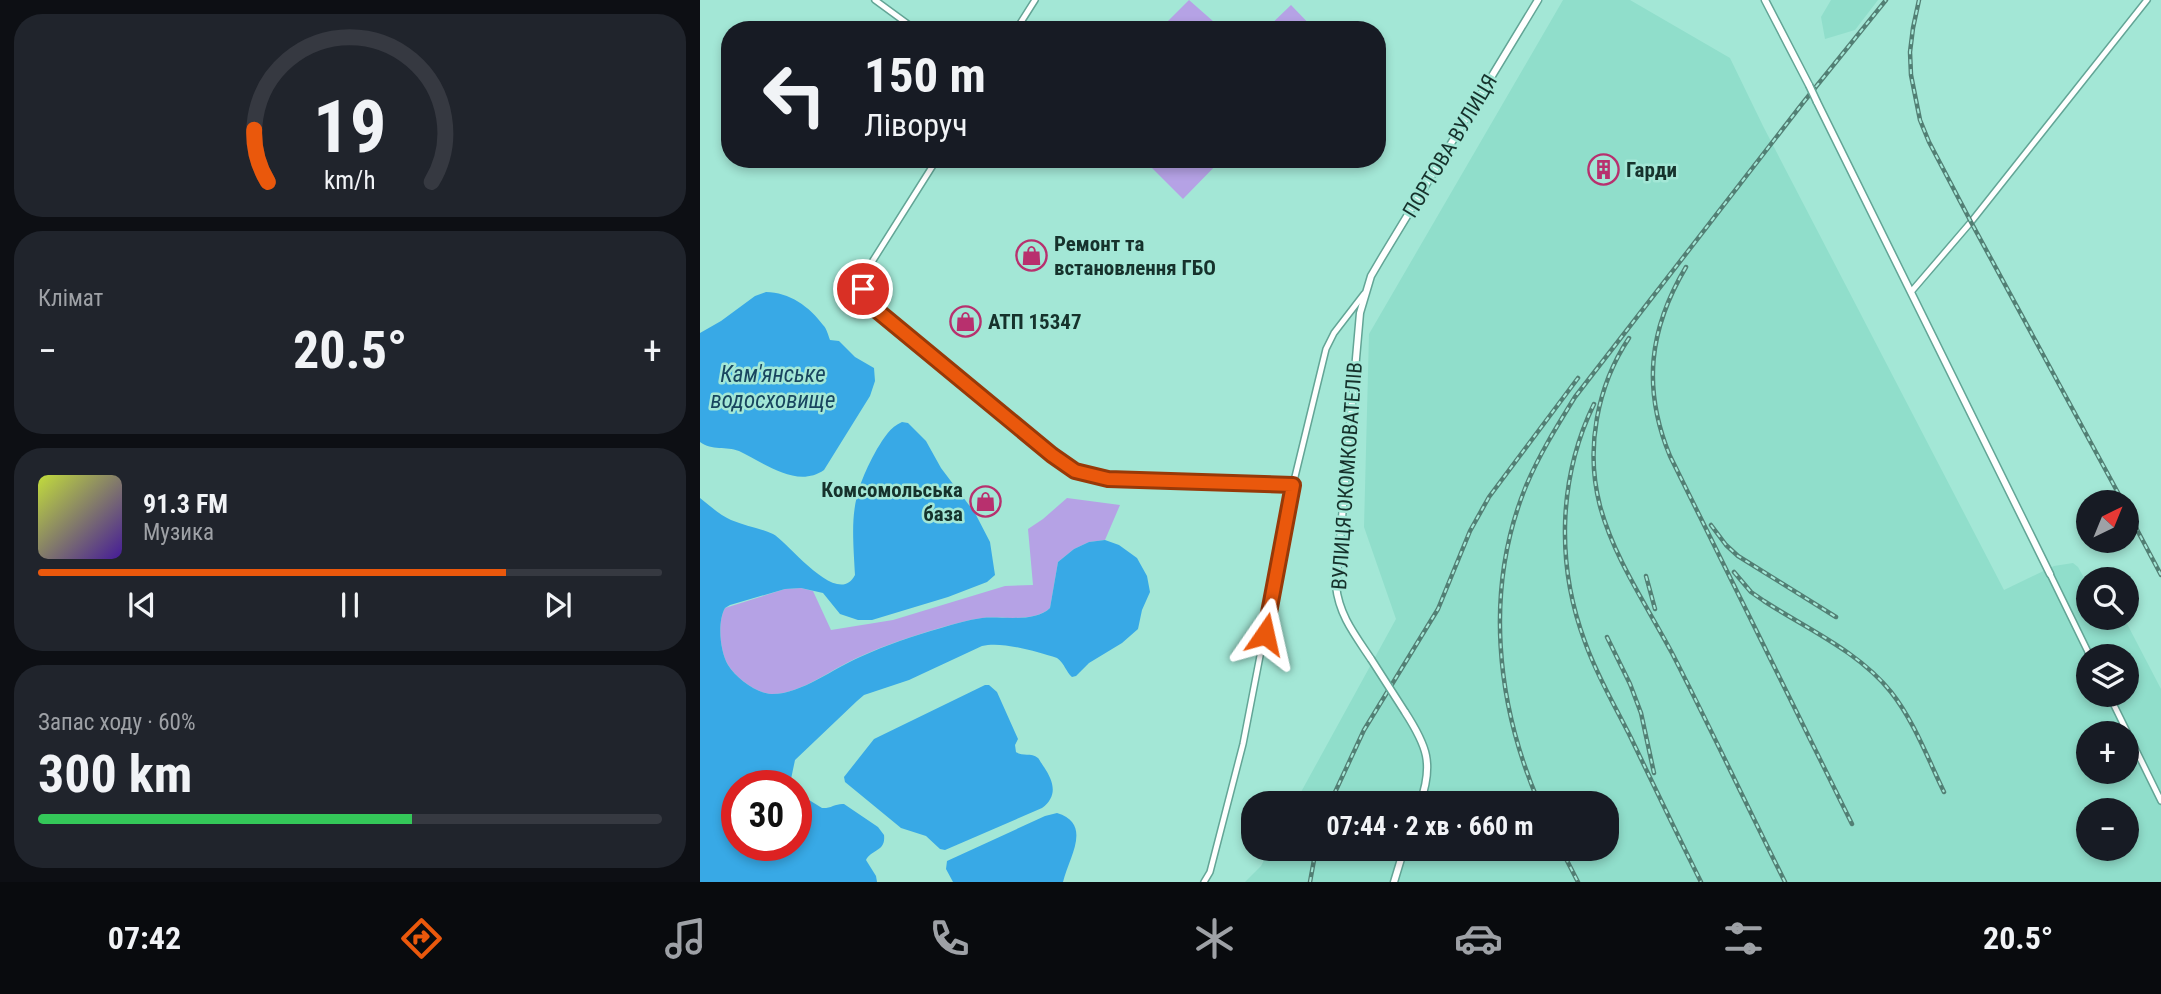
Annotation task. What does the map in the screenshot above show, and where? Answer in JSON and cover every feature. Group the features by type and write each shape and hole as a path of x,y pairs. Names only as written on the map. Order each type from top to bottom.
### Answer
{"street":[{"path":"875,0 904,21"},
{"path":"1022,21 1035,0"},
{"name":"ПОРТОВА ВУЛИЦЯ","path":"1204,882 1210,872 1243,744 1293,485 1326,349 1334,333 1364,294 1381,259 1538,0"},
{"path":"1765,0 2084,644"},
{"path":"1911,292 1972,222 2147,0"},
{"path":"931,168 860,281 868,303 1075,471 1108,479 1293,485"},
{"name":"ПОРТОВА ВУЛИЦЯ","path":"1358,332 1364,294"},
{"name":"ВУЛИЦЯ ОКОМКОВАТЕЛІВ","path":"1358,332 1336,586 1346,622 1422,739 1428,756 1425,791"},
{"path":"2115,707 2161,801"},
{"path":"1394,882 1401,861"}],"shaded area":[{"path":"1189,0 1213,21 1168,21"},
{"path":"1563,0 1630,0 1730,58 2004,590 2054,566 2073,563 2078,567 2076,630 2130,630 2138,644 2076,644 2076,707 2139,707 2139,647 2161,689 2161,882 1245,882 1264,861 1619,861 1619,791 1302,791 1396,619 1364,527 1369,334"},
{"path":"1831,0 1878,0 1855,30 1825,39 1821,17"},
{"path":"1291,5 1306,21 1274,21"},
{"path":"1152,168 1213,168 1183,199"},
{"path":"1067,498 1120,505 1105,540 1089,542 1074,549 1058,562 1050,608 1043,613 1018,618 977,619 930,631 869,653 805,686 782,693 765,693 753,688 741,680 728,665 720,636 725,608 785,589 801,588 813,591 831,630 893,620 1005,586 1033,585 1028,529"}],"water":[{"name":"Кам'янське водосховище","path":"766,292 791,298 805,307 818,318 830,340 839,341 855,357 874,368 875,381 870,396 824,470 814,475 792,476 739,451 709,447 700,442 700,333 755,296"},
{"name":"Кам'янське водосховище","path":"908,423 926,441 941,468 975,513 990,542 995,575 987,582 948,597 872,620 858,620 840,614 823,593 801,588 785,589 730,605 725,608 721,621 721,645 728,665 741,680 765,693 782,693 805,686 850,662 920,634 977,619 1018,618 1044,613 1050,608 1058,562 1074,549 1089,542 1105,540 1119,545 1137,558 1147,576 1150,592 1138,629 1072,677 1057,658 1010,646 982,646 909,680 864,695 795,760 793,770 721,770 721,861 812,861 812,802 822,808 844,804 878,827 884,835 883,845 866,860 877,882 700,882 700,498 731,520 773,534 826,579 837,584 847,583 855,575 853,524 861,482 882,441 898,424"},
{"path":"985,685 997,692 1018,739 1016,752 1038,758 1050,778 1052,794 1042,808 945,850 940,849 926,836 901,828 845,782 844,777 874,739"},
{"path":"1057,813 1068,818 1076,833 1076,842 1063,882 953,882 946,869 947,861"}],"railway":[{"path":"1534,791 1513,726 1501,646 1500,605 1504,565 1526,486 1542,452 1575,397 1886,0"},
{"path":"1919,0 1910,52 1911,75 1920,120 1971,222 2116,490"},
{"path":"1686,267 1664,313 1657,336 1653,383 1661,431 1670,456 1852,824"},
{"path":"1629,338 1609,376 1597,419 1594,462 1600,506 1622,563 1672,653 1785,882"},
{"path":"1336,791 1364,730 1438,609 1470,531 1489,497 1578,378"},
{"path":"1594,404 1573,462 1568,492 1565,522 1569,583 1576,613 1595,667 1701,882"},
{"path":"1711,525 1738,556 1836,617"},
{"path":"2139,534 2161,575"},
{"path":"1734,572 1751,592 1848,653 1878,677 1907,715 1944,792"},
{"path":"1646,576 1655,609"},
{"path":"1607,637 1641,713 1654,773"},
{"path":"1310,882 1314,861"},
{"path":"1567,861 1578,882"}],"place":[{"name":"Гарди","path":"1603,170"},
{"name":"Ремонт та встановлення ГБО","path":"1031,256"},
{"name":"АТП 15347","path":"965,322"},
{"name":"Комсомольська база","path":"986,502"}],"route":[{"path":"863,289 868,303 1075,471 1108,479 1293,485 1265,634"}]}
